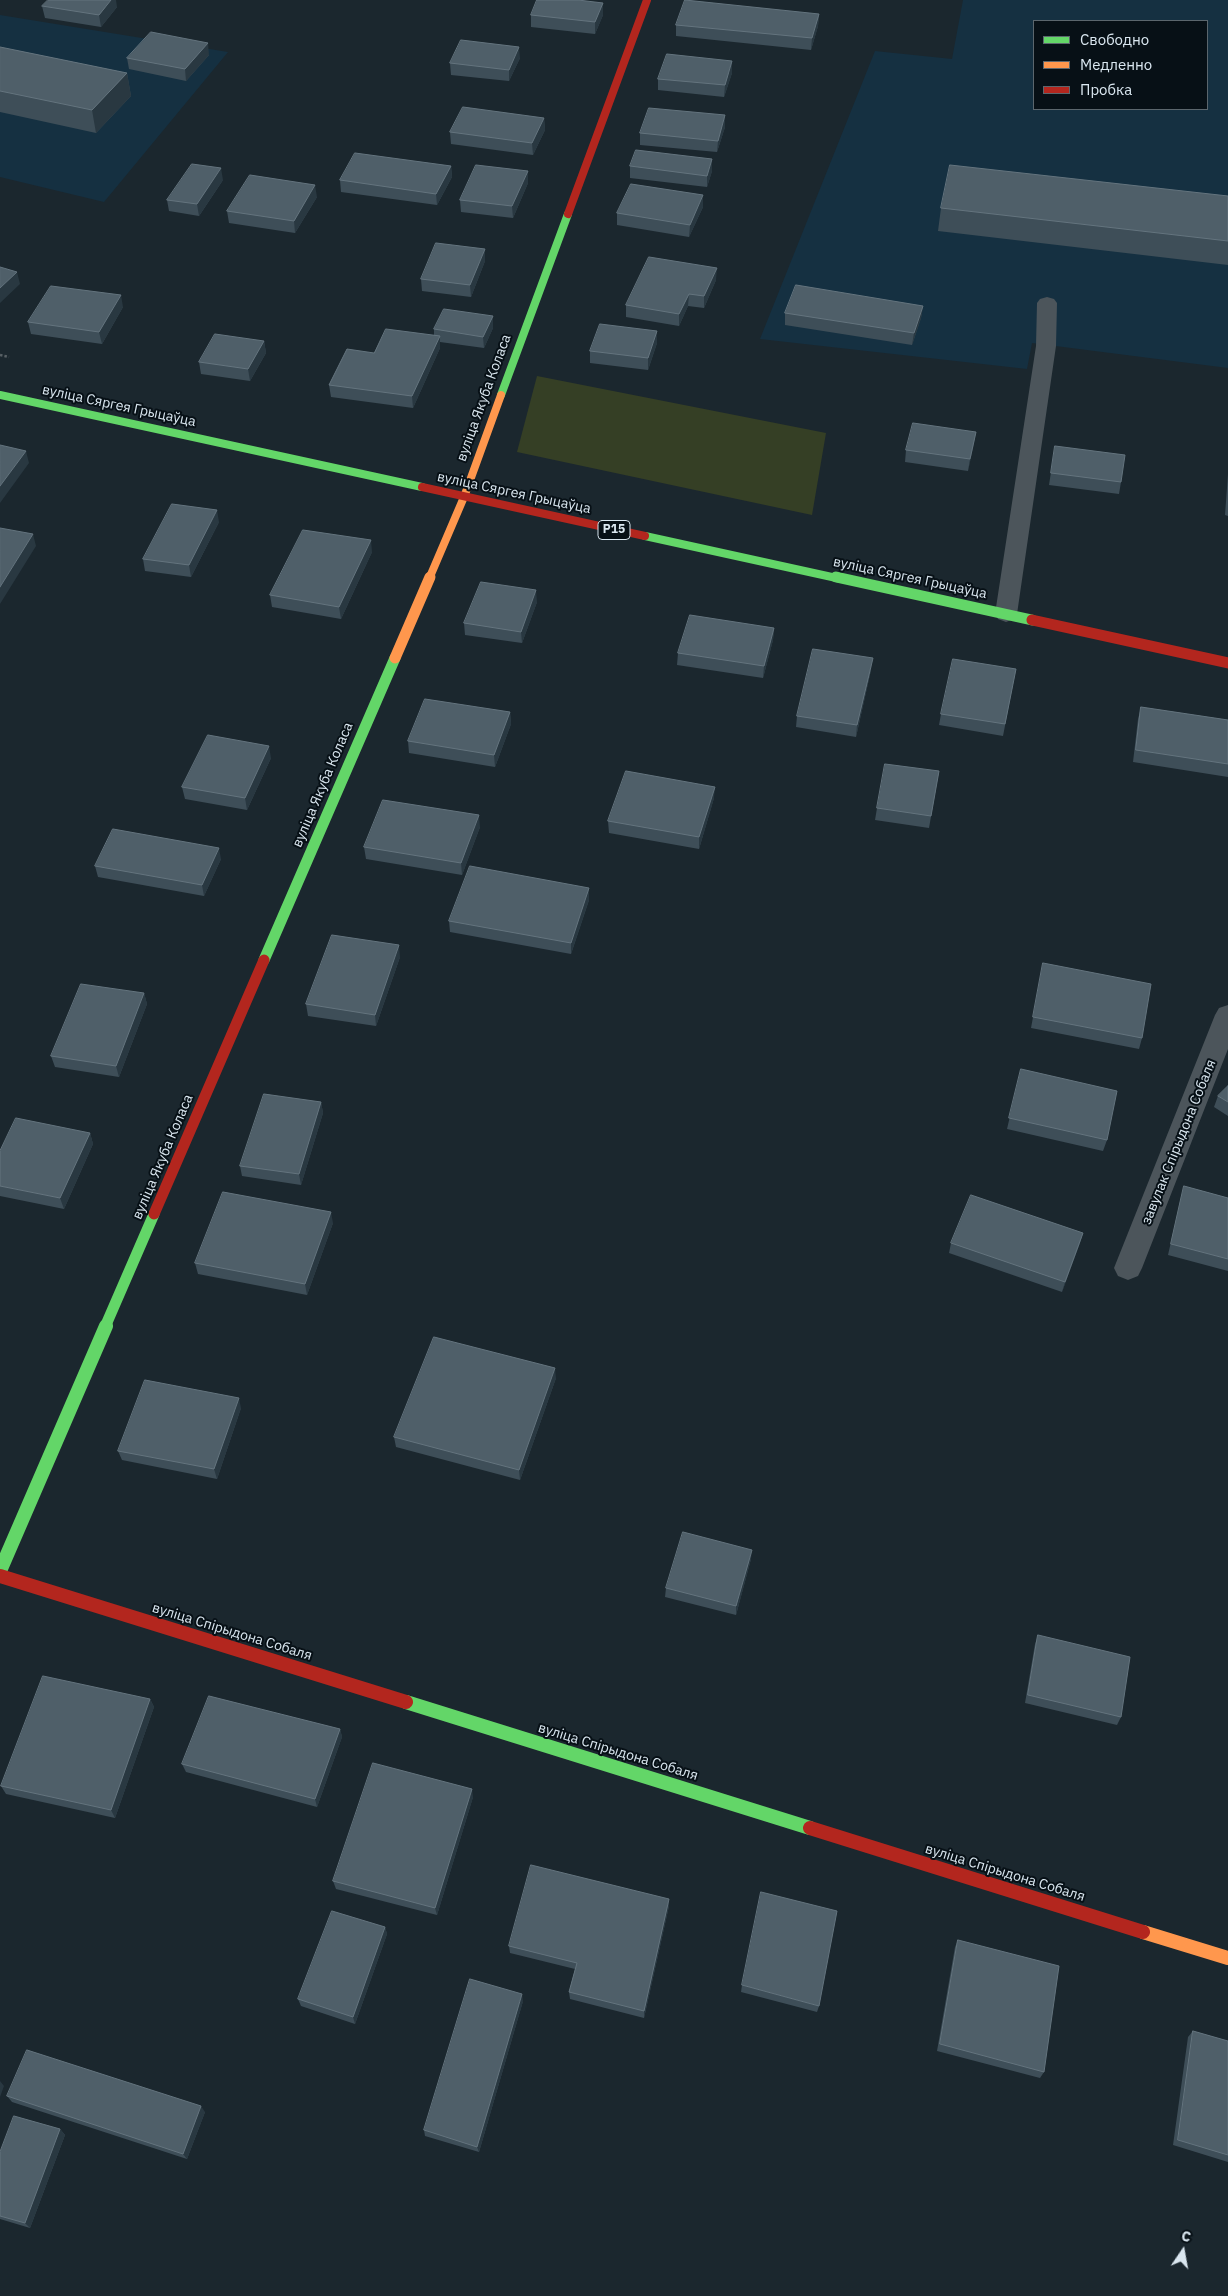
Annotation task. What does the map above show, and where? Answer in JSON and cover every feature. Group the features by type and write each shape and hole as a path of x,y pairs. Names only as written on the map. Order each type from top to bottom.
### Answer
{"street":[{"name":"вуліца Якуба Коласа","path":"0,1571 464,497 647,0"},
{"name":"вуліца Сяргея Грыцаўца","path":"0,395 1228,663"},
{"name":"вуліца Спірыдона Собаля","path":"0,1576 1228,1958"}],"lane":[{"path":"1006,614 1046,346 1047,303"},
{"name":"завулак Спірыдона Собаля","path":"1128,1268 1228,1015"}],"shaded area":[{"path":"963,0 1228,0 1228,368 1032,343 1027,369 760,339 875,51 952,59"},
{"path":"0,15 228,52 104,202 0,177"}],"green space":[{"path":"537,376 826,433 812,515 517,452"}],"building":[{"path":"48,0 111,0 99,15 42,6"},
{"path":"537,0 578,0 603,3 595,22 531,15"},
{"path":"685,0 819,14 812,38 676,25"},
{"path":"151,32 208,43 185,69 127,58"},
{"path":"461,40 519,47 509,70 450,63"},
{"path":"0,47 127,73 92,110 0,91"},
{"path":"667,54 732,61 725,85 658,79"},
{"path":"463,107 544,118 532,143 450,132"},
{"path":"649,108 725,115 718,141 640,133"},
{"path":"636,150 712,159 707,176 630,166"},
{"path":"355,153 451,166 436,194 340,180"},
{"path":"192,164 221,168 197,204 167,200"},
{"path":"476,165 528,171 512,206 460,200"},
{"path":"950,165 1228,196 1228,241 941,208"},
{"path":"250,175 315,185 294,221 227,211"},
{"path":"631,184 703,195 690,225 617,213"},
{"path":"436,243 485,249 470,285 421,279"},
{"path":"649,257 717,268 704,296 689,294 679,314 626,305"},
{"path":"0,267 17,272 0,288"},
{"path":"796,285 923,306 914,333 785,313"},
{"path":"51,286 121,295 99,332 28,322"},
{"path":"444,309 493,316 483,337 434,329"},
{"path":"600,324 657,331 648,358 590,351"},
{"path":"386,329 440,336 412,396 329,385 347,349 374,353"},
{"path":"215,334 264,341 248,369 199,362"},
{"path":"913,423 976,432 970,459 906,450"},
{"path":"0,445 26,451 0,486"},
{"path":"1055,446 1125,455 1121,482 1051,473"},
{"path":"172,504 217,510 189,565 143,559"},
{"path":"0,528 33,534 0,587"},
{"path":"303,530 371,540 339,607 270,595"},
{"path":"481,582 536,590 521,632 464,623"},
{"path":"690,615 774,628 764,666 678,653"},
{"path":"813,649 873,658 857,725 797,716"},
{"path":"953,659 1016,669 1005,724 941,714"},
{"path":"425,699 510,712 494,755 408,741"},
{"path":"1141,707 1228,720 1228,764 1136,750"},
{"path":"208,735 269,746 245,798 182,787"},
{"path":"885,764 939,771 931,816 877,808"},
{"path":"626,771 715,787 699,837 608,821"},
{"path":"383,800 479,815 461,863 364,847"},
{"path":"113,829 219,848 202,885 95,866"},
{"path":"470,866 589,888 571,943 449,921"},
{"path":"332,935 399,945 375,1015 306,1004"},
{"path":"1043,963 1151,984 1142,1038 1033,1017"},
{"path":"81,984 144,993 116,1066 51,1056"},
{"path":"1021,1069 1117,1091 1107,1140 1009,1118"},
{"path":"1228,1086 1228,1102 1218,1096"},
{"path":"264,1094 321,1102 299,1174 240,1166"},
{"path":"16,1118 90,1133 60,1198 0,1186 0,1151"},
{"path":"1184,1186 1228,1198 1228,1259 1171,1244"},
{"path":"223,1192 331,1212 305,1284 195,1263"},
{"path":"971,1195 1083,1233 1065,1282 951,1243"},
{"path":"434,1337 555,1368 519,1470 394,1437"},
{"path":"145,1380 239,1398 214,1469 118,1451"},
{"path":"683,1532 752,1550 736,1606 666,1588"},
{"path":"1038,1635 1130,1657 1121,1717 1028,1695"},
{"path":"43,1676 150,1699 111,1810 1,1786"},
{"path":"209,1696 340,1729 315,1799 182,1764"},
{"path":"373,1763 472,1789 435,1908 333,1881"},
{"path":"531,1865 669,1899 644,2011 569,1992 577,1963 509,1946"},
{"path":"761,1892 837,1911 819,2006 742,1985"},
{"path":"332,1911 385,1927 353,2017 298,1999"},
{"path":"958,1940 1059,1966 1044,2072 940,2044"},
{"path":"470,1979 522,1994 477,2147 424,2130"},
{"path":"1193,2031 1228,2041 1228,2155 1178,2140"},
{"path":"27,2050 201,2106 183,2154 7,2096"},
{"path":"14,2116 60,2129 25,2223 0,2216 0,2152"}],"traffic: fast":[{"path":"501,395 568,214"},
{"path":"0,395 422,487"},
{"path":"645,536 1032,620"},
{"path":"264,960 395,658"},
{"path":"0,1571 154,1214"},
{"path":"406,1702 810,1828"}],"traffic: slow":[{"path":"395,658 464,497 501,395"},
{"path":"1143,1932 1228,1958"}],"traffic: jam":[{"path":"568,214 647,0"},
{"path":"422,487 645,536"},
{"path":"1032,620 1228,663"},
{"path":"154,1214 264,960"},
{"path":"0,1576 406,1702"},
{"path":"810,1828 1143,1932"}]}
